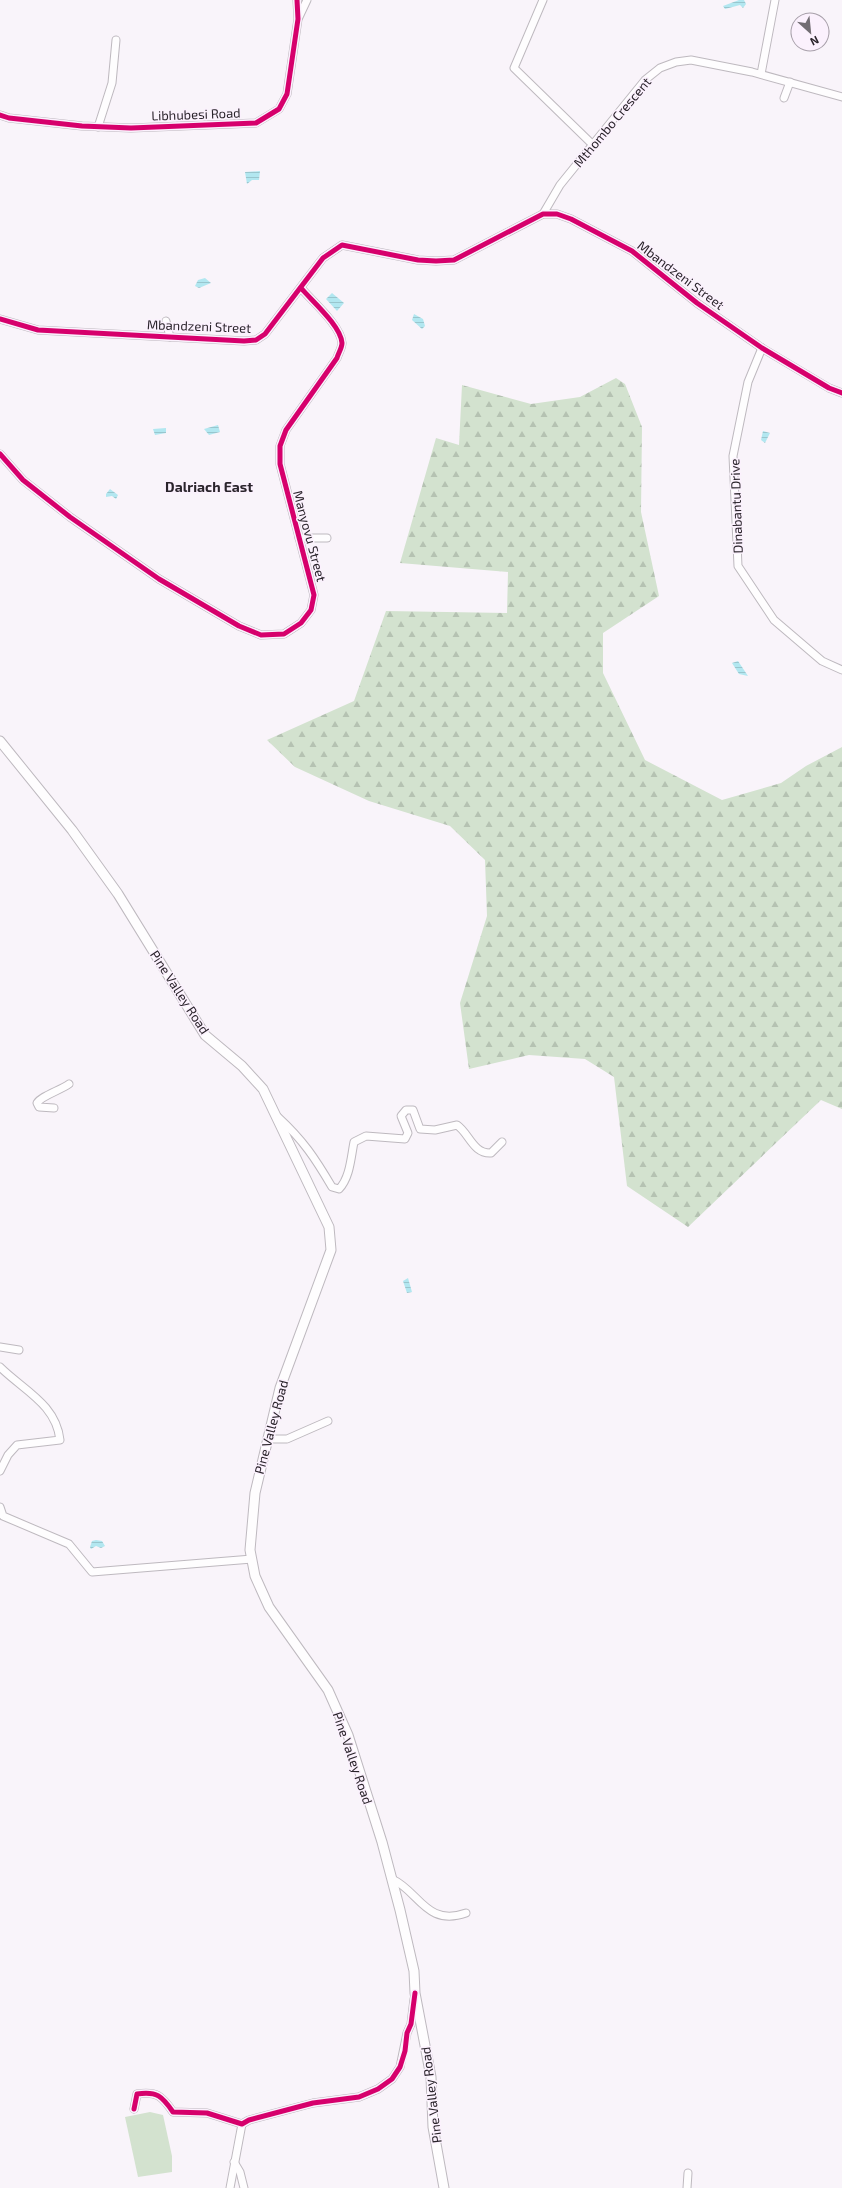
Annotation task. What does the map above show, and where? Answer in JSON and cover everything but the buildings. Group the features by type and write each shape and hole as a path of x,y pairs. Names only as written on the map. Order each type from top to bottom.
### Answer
{"main road":[{"name":"Pine Valley Road","path":"0,741 72,830 118,894 205,1035 242,1066 263,1088 329,1227 331,1250 280,1388 267,1439 255,1492 250,1550 255,1576 269,1607 328,1690 348,1735 392,1879 414,1971 415,1993 431,2077 433,2127 444,2188"}],"street":[{"name":"Libhubesi Road","path":"0,115 9,118 131,128 256,123 279,109 286,94 298,19 297,0"},
{"path":"298,19 307,0"},
{"path":"543,0 514,68 592,144"},
{"path":"761,74 775,0"},
{"path":"98,126 112,83 116,40"},
{"name":"Mthombo Crescent","path":"542,214 560,185 592,144 645,80 660,68 676,62 692,60 761,74 842,97"},
{"path":"784,98 790,82"},
{"name":"Mbandzeni Street","path":"0,319 38,330 256,340 265,334 323,258 342,245 418,260 436,262 454,260 542,214 556,214 571,219 632,251 697,303 762,348 829,388 842,393"},
{"name":"Manyovu Street","path":"0,454 23,480 70,517 153,575 239,626 261,635 284,634 301,623 310,610 314,595 280,464 280,446 286,430 337,358 342,344 332,324 301,288"},
{"path":"166,321 170,337"},
{"name":"Dinabantu Drive","path":"762,348 748,382 733,456 738,566 774,620 822,661 842,670"},
{"path":"299,538 328,538"},
{"path":"54,1108 39,1107 37,1103 39,1099 55,1093 69,1084"},
{"path":"276,1116 296,1133 309,1149 332,1187 339,1189 346,1178 354,1142 366,1136 405,1139 408,1133 401,1116 406,1110 412,1110 420,1129 435,1130 457,1125 472,1143 485,1154 491,1153 502,1142"},
{"path":"0,1347 19,1350"},
{"path":"0,1367 47,1406 58,1426 60,1440 17,1445 8,1455 0,1471"},
{"path":"267,1439 287,1439 328,1421"},
{"path":"0,1507 3,1516 69,1544 92,1572 252,1559"},
{"path":"392,1879 400,1882 422,1906 439,1914 456,1916 466,1913"},
{"path":"134,2109 137,2094 149,2092 163,2097 173,2112 208,2114 242,2124 249,2120 313,2103 360,2097 378,2089 387,2082 400,2067 407,2033 411,2024 415,1993"},
{"path":"230,2188 242,2124"},
{"path":"234,2162 240,2172 244,2188"},
{"path":"687,2188 688,2174"}],"green space":[{"path":"616,378 625,384 642,427 641,512 659,596 603,633 603,673 645,760 722,800 781,783 806,766 842,747 842,1109 821,1100 688,1227 627,1186 614,1077 585,1059 529,1055 469,1069 460,1003 487,916 485,860 450,826 369,801 295,767 267,740 354,701 386,611 507,613 508,572 400,563 436,438 459,445 462,385 531,404 580,397"},
{"path":"150,2112 163,2115 172,2156 172,2172 138,2177 125,2117"}],"water":[{"path":"739,0 744,0 746,4 743,8 740,5 725,9 723,6"},
{"path":"260,171 259,180 252,180 247,184 245,172"},
{"path":"205,278 211,283 199,288 195,286 198,280"},
{"path":"332,293 344,303 337,311 326,299"},
{"path":"414,314 423,319 425,326 422,329 412,320"},
{"path":"218,425 220,432 209,435 204,429"},
{"path":"166,428 166,433 155,435 153,429"},
{"path":"763,431 770,433 765,443 761,440"},
{"path":"110,489 118,495 116,499 112,496 106,497 106,494"},
{"path":"738,661 748,676 739,674 732,663"},
{"path":"408,1278 412,1292 407,1293 403,1281"},
{"path":"92,1541 102,1541 105,1546 101,1548 96,1546 91,1549 90,1547"}],"cycle path":[{"path":"0,115 9,118 82,126 131,128 256,123 279,109 287,94 298,19 297,0"},
{"path":"0,319 38,330 244,341 256,340 265,334 323,258 342,245 418,260 454,260 543,214 557,214 571,219 632,251 697,303 762,348 829,388 842,393"},
{"path":"0,454 23,480 70,517 159,579 239,626 261,635 284,634 301,623 311,610 314,595 280,464 280,446 286,430 337,358 342,343 337,329 301,288"},
{"path":"134,2109 137,2094 150,2093 162,2098 173,2112 207,2113 242,2124 249,2120 313,2103 359,2097 378,2089 392,2079 400,2067 405,2051 407,2033 411,2024 415,1993"}],"district":[{"name":"Dalriach East","path":"209,487"}]}
